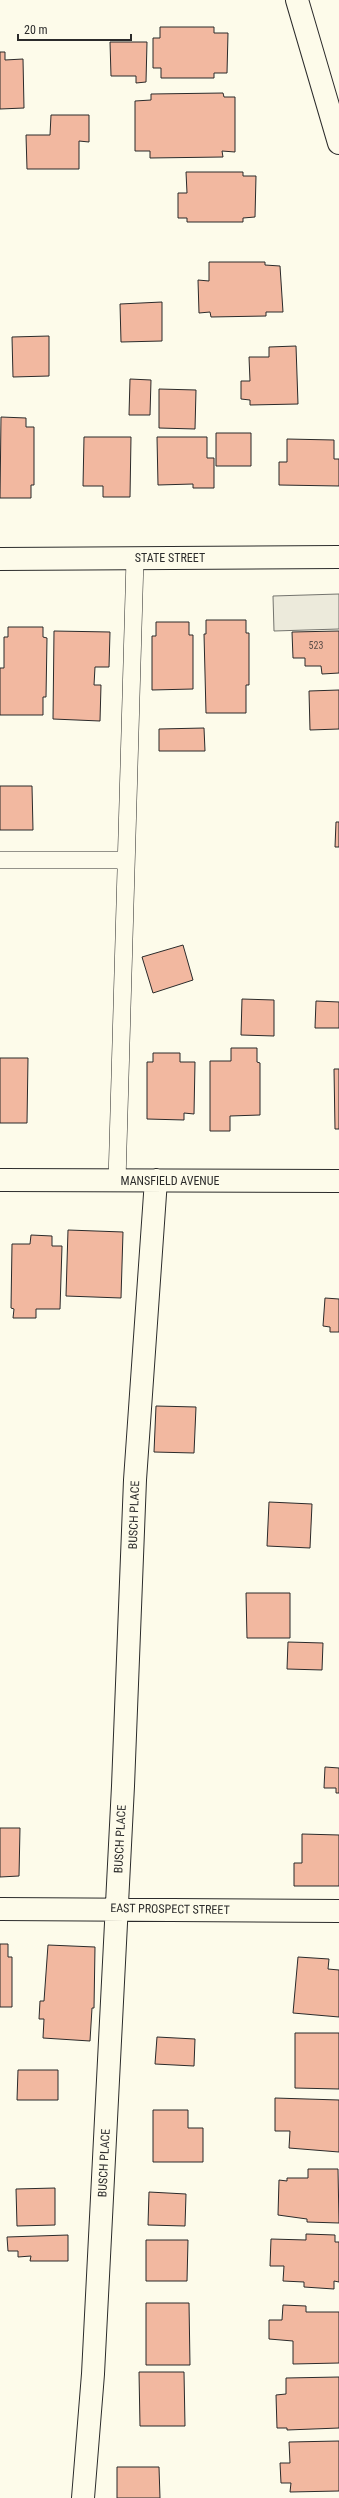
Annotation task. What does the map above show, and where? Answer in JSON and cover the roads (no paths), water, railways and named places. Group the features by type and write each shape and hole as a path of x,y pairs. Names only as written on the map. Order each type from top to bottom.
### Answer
{"main road":[{"path":"297,0 339,143"},
{"name":"STATE STREET","path":"0,559 339,557"},
{"name":"MANSFIELD AVENUE","path":"0,1180 339,1181"},
{"name":"BUSCH PLACE","path":"83,2498 93,2374 123,1786 135,1480 156,1180"},
{"name":"EAST PROSPECT STREET","path":"0,1909 116,1908 339,1911"}],"lane":[{"path":"117,1181 135,559"},
{"path":"0,860 126,860"}]}
